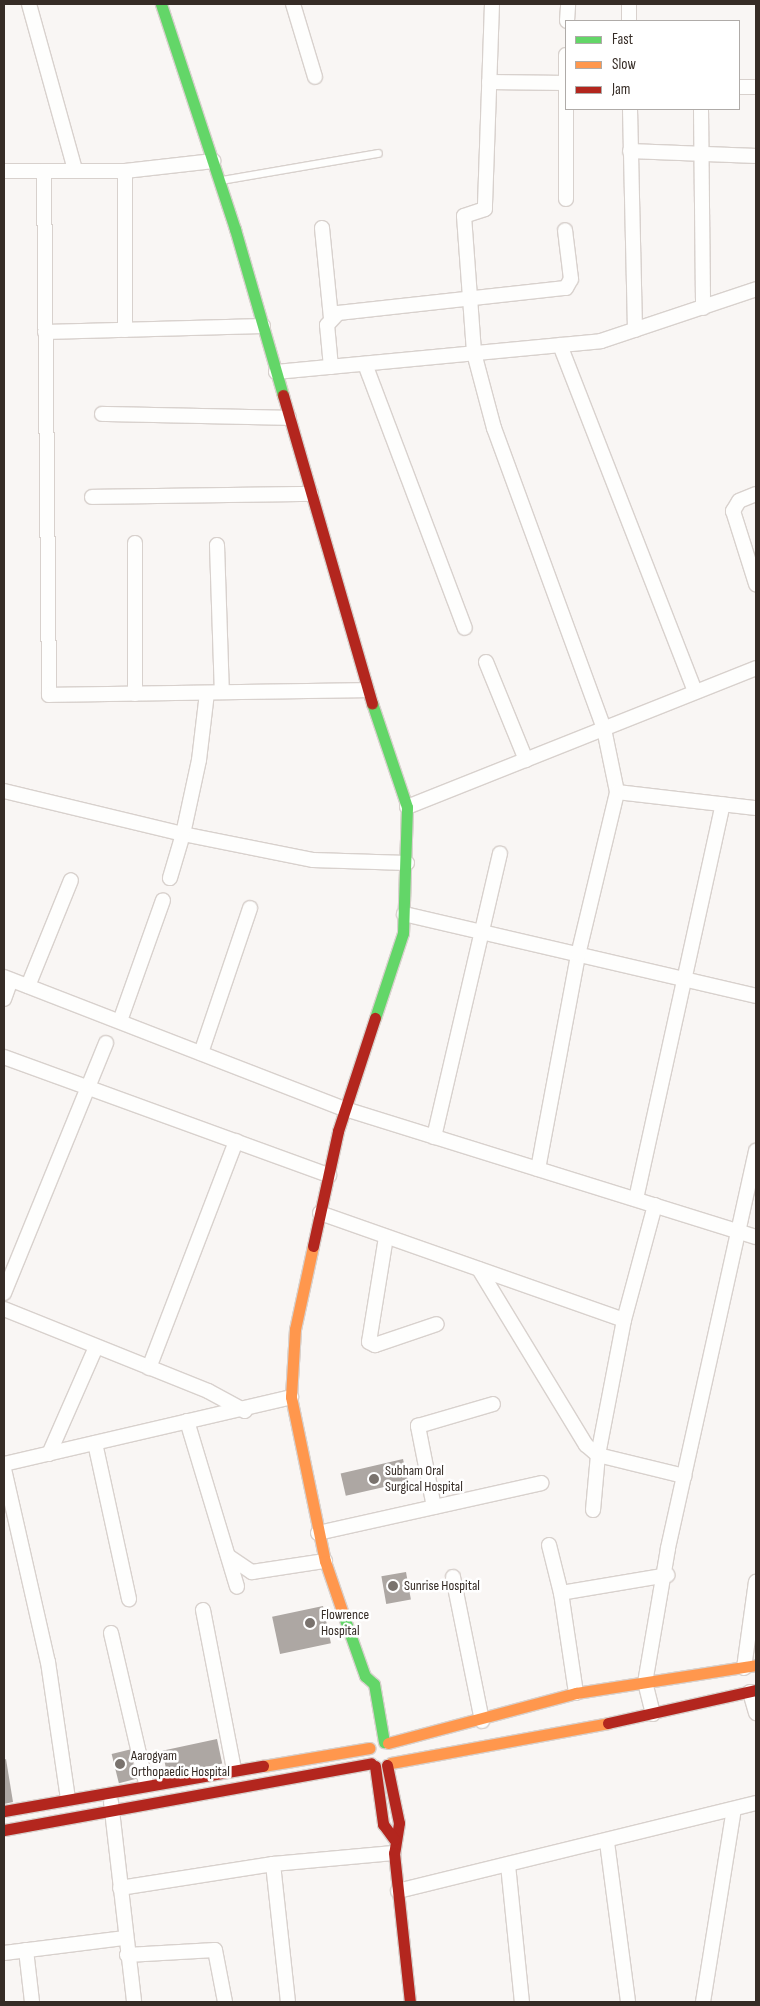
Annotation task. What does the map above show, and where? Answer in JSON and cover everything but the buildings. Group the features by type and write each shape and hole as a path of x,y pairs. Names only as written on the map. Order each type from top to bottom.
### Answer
{"main road":[{"path":"161,4 213,161 263,326 367,690 407,807 407,863 403,934 345,1109 329,1175 295,1329 291,1397 325,1561 365,1676 361,1687 379,1744 373,1765 383,1824 394,1846"},
{"path":"4,1811 146,1783 379,1744 482,1721 576,1693 750,1666"},
{"path":"4,1830 112,1808 373,1765 389,1764 653,1714 753,1691"},
{"path":"379,1744 393,1750 389,1764 399,1823 394,1846 410,2002"}],"street":[{"path":"29,4 75,170"},
{"path":"293,4 315,77"},
{"path":"492,4 486,209 464,216 474,353 494,428 604,728 617,792 578,954 538,1169"},
{"path":"629,4 629,20"},
{"path":"567,20 568,5"},
{"path":"489,82 565,83"},
{"path":"740,87 756,87"},
{"path":"566,110 566,198"},
{"path":"630,110 635,330"},
{"path":"701,110 703,153 703,308"},
{"path":"630,151 756,156"},
{"path":"4,171 125,171 213,161"},
{"path":"44,171 49,695 367,690"},
{"path":"125,171 126,330"},
{"path":"322,228 331,318"},
{"path":"331,367 327,325 331,318 338,314 566,288 571,279 565,230"},
{"path":"276,372 601,341 756,289"},
{"path":"45,332 263,326"},
{"path":"560,345 695,692"},
{"path":"365,364 465,628"},
{"path":"102,414 289,418"},
{"path":"92,498 311,494"},
{"path":"756,494 739,501 733,511 756,584"},
{"path":"135,543 135,694"},
{"path":"217,545 222,692"},
{"path":"486,662 526,760"},
{"path":"407,807 756,668"},
{"path":"170,878 183,834 200,760 207,693"},
{"path":"4,791 183,834 313,860 407,863"},
{"path":"617,792 756,808"},
{"path":"636,1199 687,980 723,804"},
{"path":"434,1137 500,854"},
{"path":"28,986 71,880"},
{"path":"120,1021 164,900"},
{"path":"201,1053 250,908"},
{"path":"404,914 756,996"},
{"path":"4,999 7,978 345,1109 756,1236"},
{"path":"4,1293 91,1089 106,1043"},
{"path":"4,1057 329,1175"},
{"path":"149,1368 236,1141"},
{"path":"653,1714 645,1683 667,1575 684,1476 756,1151"},
{"path":"593,1510 598,1454 624,1320 655,1205"},
{"path":"320,1214 624,1320"},
{"path":"386,1237 369,1342 375,1345 436,1324"},
{"path":"479,1269 586,1445 598,1454 684,1476"},
{"path":"4,1309 149,1368 245,1411"},
{"path":"49,1454 96,1347"},
{"path":"4,1464 187,1421 245,1411 291,1397"},
{"path":"434,1507 418,1426 493,1404"},
{"path":"187,1421 237,1586"},
{"path":"95,1443 129,1598"},
{"path":"4,1469 48,1662 68,1799"},
{"path":"318,1533 541,1483"},
{"path":"549,1545 561,1593 576,1693"},
{"path":"228,1556 252,1572 325,1561"},
{"path":"561,1593 667,1575"},
{"path":"453,1577 482,1721"},
{"path":"750,1666 756,1582"},
{"path":"203,1610 234,1768"},
{"path":"110,1633 146,1783"},
{"path":"753,1691 756,1713"},
{"path":"110,1790 125,1938 134,2002"},
{"path":"398,1891 607,1842 756,1803"},
{"path":"702,2002 734,1809"},
{"path":"607,1842 628,2002"},
{"path":"120,1888 394,1846"},
{"path":"273,1864 288,2002"},
{"path":"508,1865 522,2002"},
{"path":"4,1953 125,1938"},
{"path":"26,1950 32,2002"},
{"path":"127,1955 214,1950 225,2002"}],"lane":[{"path":"219,180 378,153"}],"traffic: fast":[{"path":"161,4 235,229 283,395"},
{"path":"372,703 407,807 403,933 375,1018"},
{"path":"343,1614 365,1676 374,1684 384,1742"}],"traffic: slow":[{"path":"313,1246 295,1329 291,1397 325,1561 343,1614"},
{"path":"388,1743 576,1693 756,1665"},
{"path":"391,1763 608,1723"},
{"path":"263,1766 369,1748"}],"traffic: jam":[{"path":"283,395 372,703"},
{"path":"313,1246 338,1131 375,1018"},
{"path":"608,1723 756,1690"},
{"path":"4,1830 371,1763"},
{"path":"387,1765 399,1823 394,1853 410,2002"},
{"path":"4,1811 263,1766"},
{"path":"375,1766 383,1824 394,1839"}],"place":[{"name":"Subham Oral Surgical Hospital","path":"374,1479"},
{"name":"Sunrise Hospital","path":"393,1586"},
{"name":"Flowrence Hospital","path":"310,1623"},
{"name":"Aarogyam Orthopaedic Hospital","path":"120,1764"}]}
